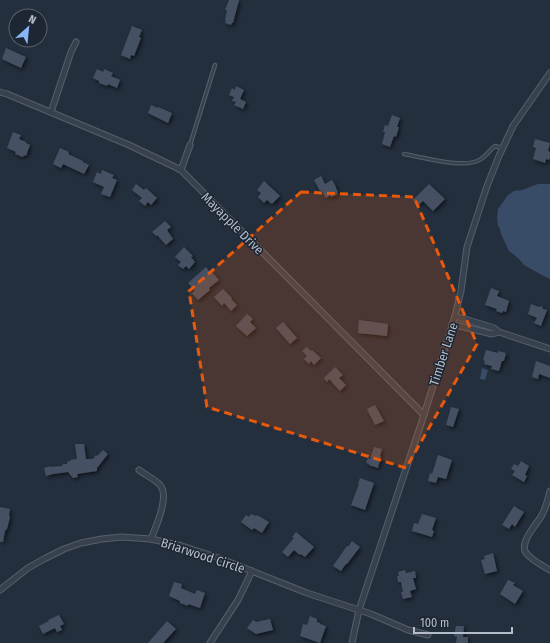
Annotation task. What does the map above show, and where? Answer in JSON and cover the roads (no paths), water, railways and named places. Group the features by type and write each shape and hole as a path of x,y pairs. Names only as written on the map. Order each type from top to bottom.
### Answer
{"street":[{"path":"51,112 71,52 76,42"},
{"name":"Timber Lane","path":"352,643 359,610 424,416 455,316 461,291 468,247 487,186 513,126 550,73"},
{"name":"Mayapple Drive","path":"0,92 129,145 181,170 424,416"},
{"path":"181,170 190,145"},
{"path":"455,316 494,328 499,332 550,349"},
{"path":"452,324 492,334 499,332"},
{"path":"139,470 160,484 164,492 163,502 151,539"},
{"path":"550,491 542,514 527,539 525,549 528,555 550,570"},
{"name":"Briarwood Circle","path":"0,590 28,568 64,549 81,543 121,537 151,539 182,546 219,558 307,593 371,614 408,630 428,635"},
{"name":"Briarwood Circle","path":"210,643 238,600 252,571"}],"lane":[{"path":"190,145 214,65"},
{"path":"404,154 460,164 481,159 495,146 503,148"}],"water":[{"path":"538,184 550,184 550,279 524,265 509,251 498,226 498,209 508,195 514,191 522,190"},
{"path":"482,368 488,370 485,380 480,379"}]}
